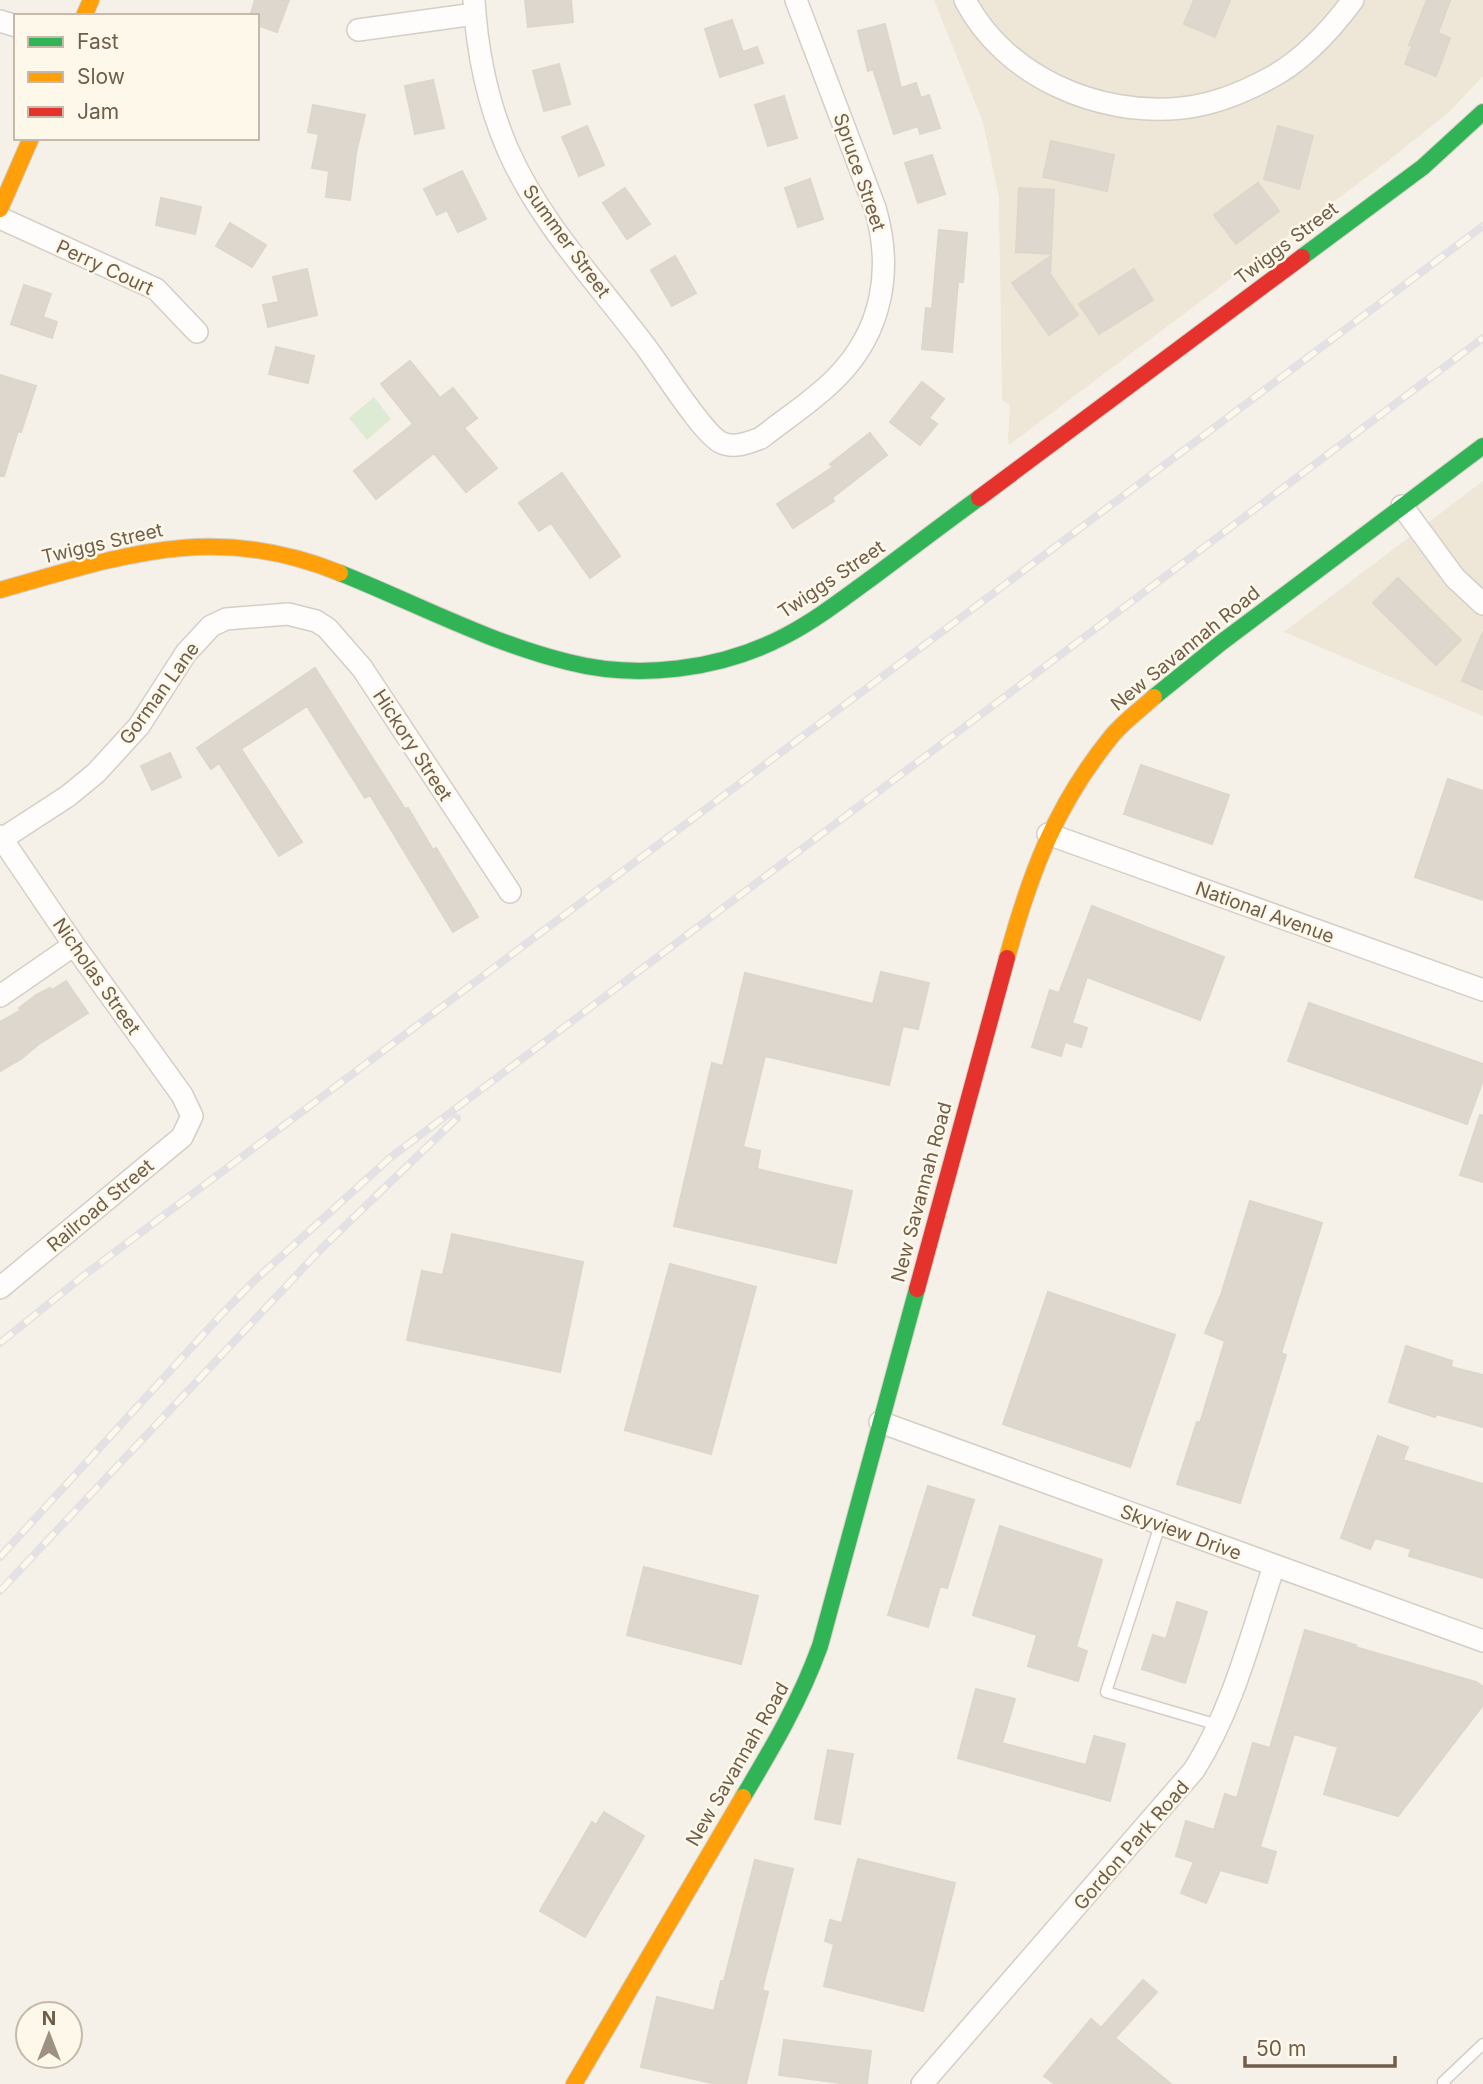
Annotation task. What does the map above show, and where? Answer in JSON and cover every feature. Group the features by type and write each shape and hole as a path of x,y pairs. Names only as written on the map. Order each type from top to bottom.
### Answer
{"street":[{"name":"Spruce Street","path":"730,445 761,438 837,377 864,339 881,299 884,281 883,238 875,208 796,0"},
{"path":"965,0 985,30 1002,49 1020,65 1049,82 1101,101 1154,109 1204,104 1236,94 1269,79 1306,53 1337,22 1353,0"},
{"name":"Summer Street","path":"475,7 486,82 496,120 525,184 546,218 708,432 730,445"},
{"path":"358,30 475,7"},
{"name":"Twiggs Street","path":"0,590 136,554 184,547 224,546 284,554 315,563 514,646 585,666 661,670 716,661 758,649 805,626 855,591 1423,167 1483,112"},
{"path":"0,209 30,140"},
{"name":"Perry Court","path":"0,218 156,289 197,332"},
{"name":"New Savannah Road","path":"574,2084 757,1775 805,1687 820,1646 1021,907 1048,834 1068,796 1091,761 1135,713 1222,642 1483,446"},
{"path":"1402,506 1455,578 1483,604"},
{"name":"Gorman Lane","path":"1,838 68,796 96,773 139,726 191,646 211,626 226,620 276,613 299,616"},
{"name":"Hickory Street","path":"299,616 316,621 327,628 362,668 510,892"},
{"name":"National Avenue","path":"1048,834 1483,990"},
{"name":"Nicholas Street","path":"1,838 182,1095 192,1116"},
{"path":"0,996 74,945"},
{"name":"Railroad Street","path":"0,1288 182,1137 192,1116"},
{"name":"Skyview Drive","path":"880,1422 1483,1641"},
{"name":"Gordon Park Road","path":"922,2084 1175,1794 1208,1749 1274,1566"}],"lane":[{"path":"1160,1525 1106,1692 1218,1725"},
{"path":"1445,2084 1443,2082 1479,2048 1483,2061"}],"shaded area":[{"path":"934,0 1483,0 1483,76 1449,112 1388,161 1009,445 1010,405 1002,400 999,197 983,122"},
{"path":"1483,481 1483,716 1284,632"}],"green space":[{"path":"374,397 391,419 367,440 349,418"}],"building":[{"path":"255,0 289,0 277,32 259,26 259,14 251,14"},
{"path":"525,0 571,0 573,22 528,27"},
{"path":"1194,0 1230,0 1215,37 1184,24"},
{"path":"1427,0 1450,0 1438,33 1450,38 1436,76 1405,64 1412,46 1409,45"},
{"path":"732,20 743,52 757,47 763,63 720,77 705,29"},
{"path":"885,24 901,88 916,83 921,98 929,95 940,128 920,134 918,126 894,134 873,69 868,71 858,31"},
{"path":"559,64 570,104 544,111 533,71"},
{"path":"433,80 444,128 415,134 405,86"},
{"path":"784,96 797,138 768,146 755,105"},
{"path":"313,105 365,115 356,153 350,200 326,197 329,171 312,168 319,134 308,132"},
{"path":"587,126 604,165 579,176 562,137"},
{"path":"1278,126 1313,136 1299,189 1264,179"},
{"path":"1051,141 1114,155 1107,191 1043,177"},
{"path":"932,155 945,194 918,203 905,163"},
{"path":"462,171 486,219 458,232 447,210 437,215 424,189"},
{"path":"810,179 823,219 798,227 785,188"},
{"path":"1258,183 1279,211 1236,244 1214,215"},
{"path":"625,188 650,224 627,239 603,203"},
{"path":"1019,188 1054,190 1051,254 1016,252"},
{"path":"161,198 201,207 195,234 156,225"},
{"path":"230,223 266,245 252,267 216,246"},
{"path":"939,230 967,233 963,282 958,282 952,352 922,349 926,308 932,309"},
{"path":"675,256 696,293 672,306 651,270"},
{"path":"1051,256 1050,274 1078,315 1049,335 1012,283"},
{"path":"307,269 317,315 268,327 263,305 279,302 273,277"},
{"path":"1134,269 1153,300 1099,334 1079,304"},
{"path":"24,285 51,294 43,317 57,322 52,338 11,324"},
{"path":"276,347 314,356 308,383 269,374"},
{"path":"410,361 440,398 453,388 477,418 464,428 497,468 466,492 434,453 376,499 354,471 413,424 381,384"},
{"path":"0,375 36,386 4,476 0,476"},
{"path":"922,382 944,399 929,418 937,424 920,445 890,422"},
{"path":"870,433 887,455 832,498 834,501 793,528 777,504 833,467 830,464"},
{"path":"562,473 620,556 590,578 551,523 539,531 519,503"},
{"path":"1398,578 1461,640 1436,665 1373,603"},
{"path":"1483,632 1483,690 1462,681"},
{"path":"315,668 405,809 408,808 433,850 436,848 478,917 453,932 370,795 365,798 307,706 241,749 302,842 279,856 219,763 211,769 197,748"},
{"path":"170,753 181,777 152,790 141,766"},
{"path":"1141,765 1229,795 1212,844 1124,814"},
{"path":"1448,779 1483,791 1483,900 1415,877"},
{"path":"1092,906 1224,957 1200,1020 1087,977 1072,1023 1087,1028 1081,1047 1065,1042 1061,1056 1032,1047 1050,990 1059,993"},
{"path":"881,972 929,983 918,1029 903,1026 889,1085 765,1056 743,1147 760,1151 757,1169 852,1191 836,1263 674,1226 712,1063 723,1066 745,973 873,1004"},
{"path":"66,981 88,1013 0,1071 0,1022 21,1010 19,1008 36,995 50,988 52,990"},
{"path":"1309,1003 1483,1064 1483,1080 1467,1124 1288,1061"},
{"path":"1480,1115 1483,1116 1483,1182 1460,1175"},
{"path":"1250,1201 1322,1223 1281,1353 1286,1355 1240,1503 1177,1484 1197,1422 1200,1423 1225,1341 1205,1333 1221,1295"},
{"path":"452,1234 583,1262 560,1372 407,1340 422,1271 443,1275"},
{"path":"670,1264 756,1287 711,1454 625,1430"},
{"path":"1048,1292 1175,1335 1130,1467 1003,1424"},
{"path":"1406,1346 1452,1361 1451,1367 1483,1375 1483,1427 1436,1414 1435,1417 1389,1402"},
{"path":"1378,1436 1408,1447 1403,1460 1483,1484 1483,1578 1409,1556 1411,1549 1375,1538 1370,1549 1341,1538"},
{"path":"928,1486 974,1500 947,1588 940,1586 928,1627 888,1615"},
{"path":"1000,1526 1102,1560 1076,1647 1087,1651 1078,1681 1028,1666 1037,1635 973,1615"},
{"path":"644,1567 758,1596 741,1664 627,1635"},
{"path":"1177,1602 1207,1612 1185,1683 1142,1669 1153,1635 1166,1639"},
{"path":"1305,1630 1476,1682 1483,1687 1483,1705 1398,1816 1324,1794 1338,1747 1294,1734 1260,1847 1276,1852 1267,1883 1220,1870 1206,1903 1181,1893 1194,1862 1176,1856 1186,1821 1214,1830 1225,1794 1237,1798 1253,1743 1270,1748"},
{"path":"976,1689 1015,1699 1002,1743 1086,1765 1094,1736 1125,1744 1110,1801 958,1758"},
{"path":"828,1750 853,1754 840,1824 815,1819"},
{"path":"604,1812 644,1836 585,1937 540,1911 592,1822 596,1825"},
{"path":"858,1859 955,1883 923,2011 824,1986 834,1944 825,1941 830,1920 842,1923"},
{"path":"755,1860 793,1869 762,1990 768,1992 746,2084 716,2084 641,2067 657,1997 714,2011"},
{"path":"1143,1980 1157,1992 1115,2038 1171,2084 1055,2084 1044,2076 1091,2019 1101,2028"},
{"path":"784,2040 871,2051 867,2084 779,2075"}],"railway":[{"path":"0,1343 87,1273 1483,226"},
{"path":"0,1557 254,1281 391,1157 1483,338"},
{"path":"0,1591 322,1248 457,1118"}],"traffic: fast":[{"path":"1302,257 1423,167 1483,112"},
{"path":"1154,697 1222,642 1483,446"},
{"path":"340,573 481,633 539,654 568,662 622,670 678,668 734,657 760,648 796,630 841,601 979,498"},
{"path":"743,1797 795,1705 820,1646 917,1289"}],"traffic: slow":[{"path":"85,14 91,0"},
{"path":"0,209 30,140"},
{"path":"0,590 88,565 169,549 251,549 294,558 340,573"},
{"path":"1007,958 1035,869 1074,789 1111,737 1154,697"},
{"path":"574,2084 743,1797"}],"traffic: jam":[{"path":"979,498 1302,257"},
{"path":"917,1289 1007,958"}]}
